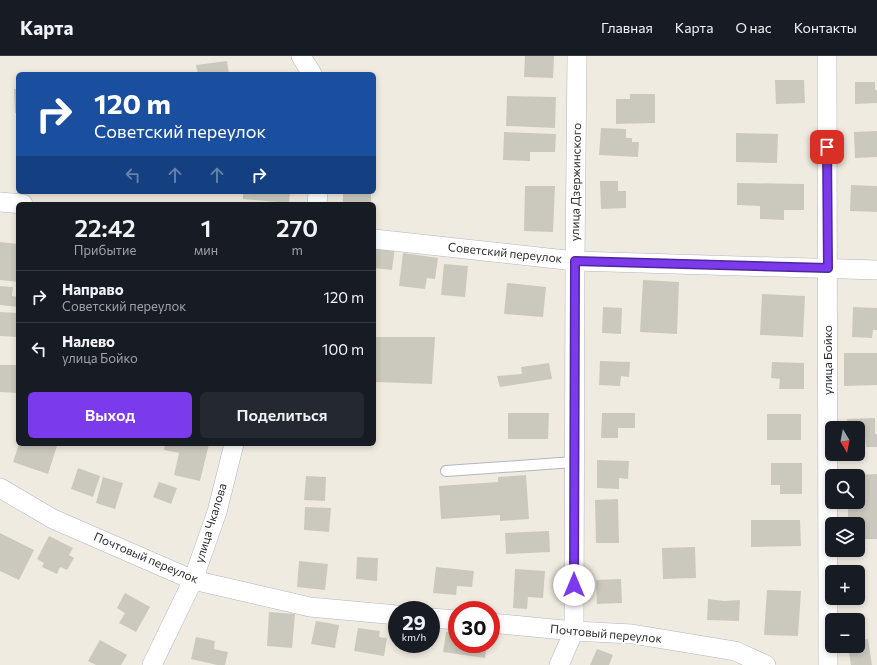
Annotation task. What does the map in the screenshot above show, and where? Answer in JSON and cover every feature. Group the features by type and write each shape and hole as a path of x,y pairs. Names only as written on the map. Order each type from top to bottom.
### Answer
{"street":[{"path":"301,56 311,72"},
{"name":"улица Дзержинского","path":"559,665 574,631 577,56"},
{"name":"улица Бойко","path":"827,56 828,665"},
{"path":"0,202 16,203"},
{"name":"Советский переулок","path":"376,239 575,261 877,270"},
{"name":"улица Чкалова","path":"152,665 194,580 217,512 234,446"},
{"name":"Почтовый переулок","path":"0,488 53,519 194,580 310,607 388,614"},
{"name":"Почтовый переулок","path":"500,624 574,631 632,634 735,651 766,665"}],"lane":[{"path":"446,471 574,462"}],"building":[{"path":"525,56 554,56 553,78 524,77"},
{"path":"227,61 229,72 198,72 196,65"},
{"path":"775,80 804,80 805,103 776,104"},
{"path":"855,82 875,82 875,90 877,90 877,103 855,104"},
{"path":"14,89 16,89 16,113"},
{"path":"630,94 655,94 655,123 616,124 616,99 630,99"},
{"path":"507,96 556,97 555,128 506,126"},
{"path":"601,128 626,129 626,138 632,138 632,142 639,142 638,157 599,155"},
{"path":"877,131 877,157 855,158 854,132"},
{"path":"504,132 556,134 555,152 530,152 530,161 503,160"},
{"path":"736,133 778,134 777,163 736,162"},
{"path":"600,181 618,181 618,191 626,191 626,208 601,209"},
{"path":"737,183 804,184 804,210 784,210 784,220 760,219 760,206 737,205"},
{"path":"851,185 877,186 877,212 850,211"},
{"path":"525,186 555,186 553,232 524,231"},
{"path":"243,194 290,194 289,202 243,199"},
{"path":"343,194 371,194 371,202 343,202"},
{"path":"0,242 16,244 16,282 0,280"},
{"path":"376,245 395,247 392,270 376,268"},
{"path":"403,253 438,258 435,279 427,278 425,289 399,286"},
{"path":"444,264 468,266 465,297 441,295"},
{"path":"643,280 679,282 677,334 640,332"},
{"path":"507,283 546,287 543,317 504,314"},
{"path":"0,286 13,287 12,296 16,297 16,307 0,305"},
{"path":"762,294 805,296 803,337 760,335"},
{"path":"603,307 622,308 621,334 602,333"},
{"path":"853,307 877,308 877,330 873,330 872,338 852,337"},
{"path":"0,312 16,313 16,337 0,336"},
{"path":"376,337 435,337 432,384 376,382"},
{"path":"844,353 877,353 877,385 844,386"},
{"path":"600,361 630,362 629,377 621,376 620,386 599,385"},
{"path":"772,362 804,363 804,389 779,389 780,379 771,378"},
{"path":"549,363 552,379 500,387 497,376 522,374 521,367"},
{"path":"0,365 16,365 16,393 0,392"},
{"path":"508,413 549,413 548,439 508,439"},
{"path":"602,413 635,413 635,428 618,428 618,438 601,438"},
{"path":"767,414 801,414 801,440 767,440"},
{"path":"875,418 877,447 866,447 865,421 847,421 847,419"},
{"path":"18,446 57,446 48,474 13,462"},
{"path":"165,446 209,446 200,481 174,475 179,453 164,450"},
{"path":"597,460 629,461 628,479 619,478 619,489 597,488"},
{"path":"771,463 802,463 802,494 780,494 780,485 771,485"},
{"path":"78,468 100,476 93,497 71,489"},
{"path":"865,474 877,474 877,539 865,539 865,517 848,517 848,509 865,509"},
{"path":"526,475 529,519 500,521 500,515 441,519 439,486 498,482 498,477"},
{"path":"306,476 326,477 325,501 304,500"},
{"path":"103,477 123,483 115,509 96,503"},
{"path":"159,482 177,488 171,504 153,497"},
{"path":"618,499 619,543 596,543 595,500"},
{"path":"305,507 331,508 329,532 304,530"},
{"path":"751,520 800,520 801,546 751,547"},
{"path":"549,531 550,552 506,554 505,533"},
{"path":"0,533 34,550 19,580 0,571"},
{"path":"49,536 73,548 69,555 74,558 67,570 60,567 57,574 42,567 44,563 37,559"},
{"path":"695,547 696,578 663,579 662,548"},
{"path":"357,557 378,558 377,581 356,579"},
{"path":"299,561 328,564 325,590 297,587"},
{"path":"436,567 474,571 472,587 457,586 456,595 433,593"},
{"path":"515,569 545,571 543,598 528,597 527,609 513,608"},
{"path":"621,579 622,603 597,604 596,580"},
{"path":"767,590 801,591 798,636 764,635"},
{"path":"125,593 150,607 136,632 119,623 125,613 117,608"},
{"path":"708,599 724,601 740,600 739,621 707,620"},
{"path":"269,612 295,614 292,648 267,646"},
{"path":"316,621 339,625 335,648 311,644"},
{"path":"358,628 380,631 379,637 387,638 384,656 354,651"},
{"path":"446,632 448,632 448,653 443,652"},
{"path":"196,637 215,641 214,649 228,652 225,665 217,665 191,659"},
{"path":"865,639 868,639 872,665 851,665 849,653 865,653"},
{"path":"100,640 127,655 121,665 96,665 88,661"},
{"path":"597,649 613,655 609,665 590,665"},
{"path":"450,653 486,653 485,658"}],"route":[{"path":"574,585 575,261 828,268 827,147"}]}
